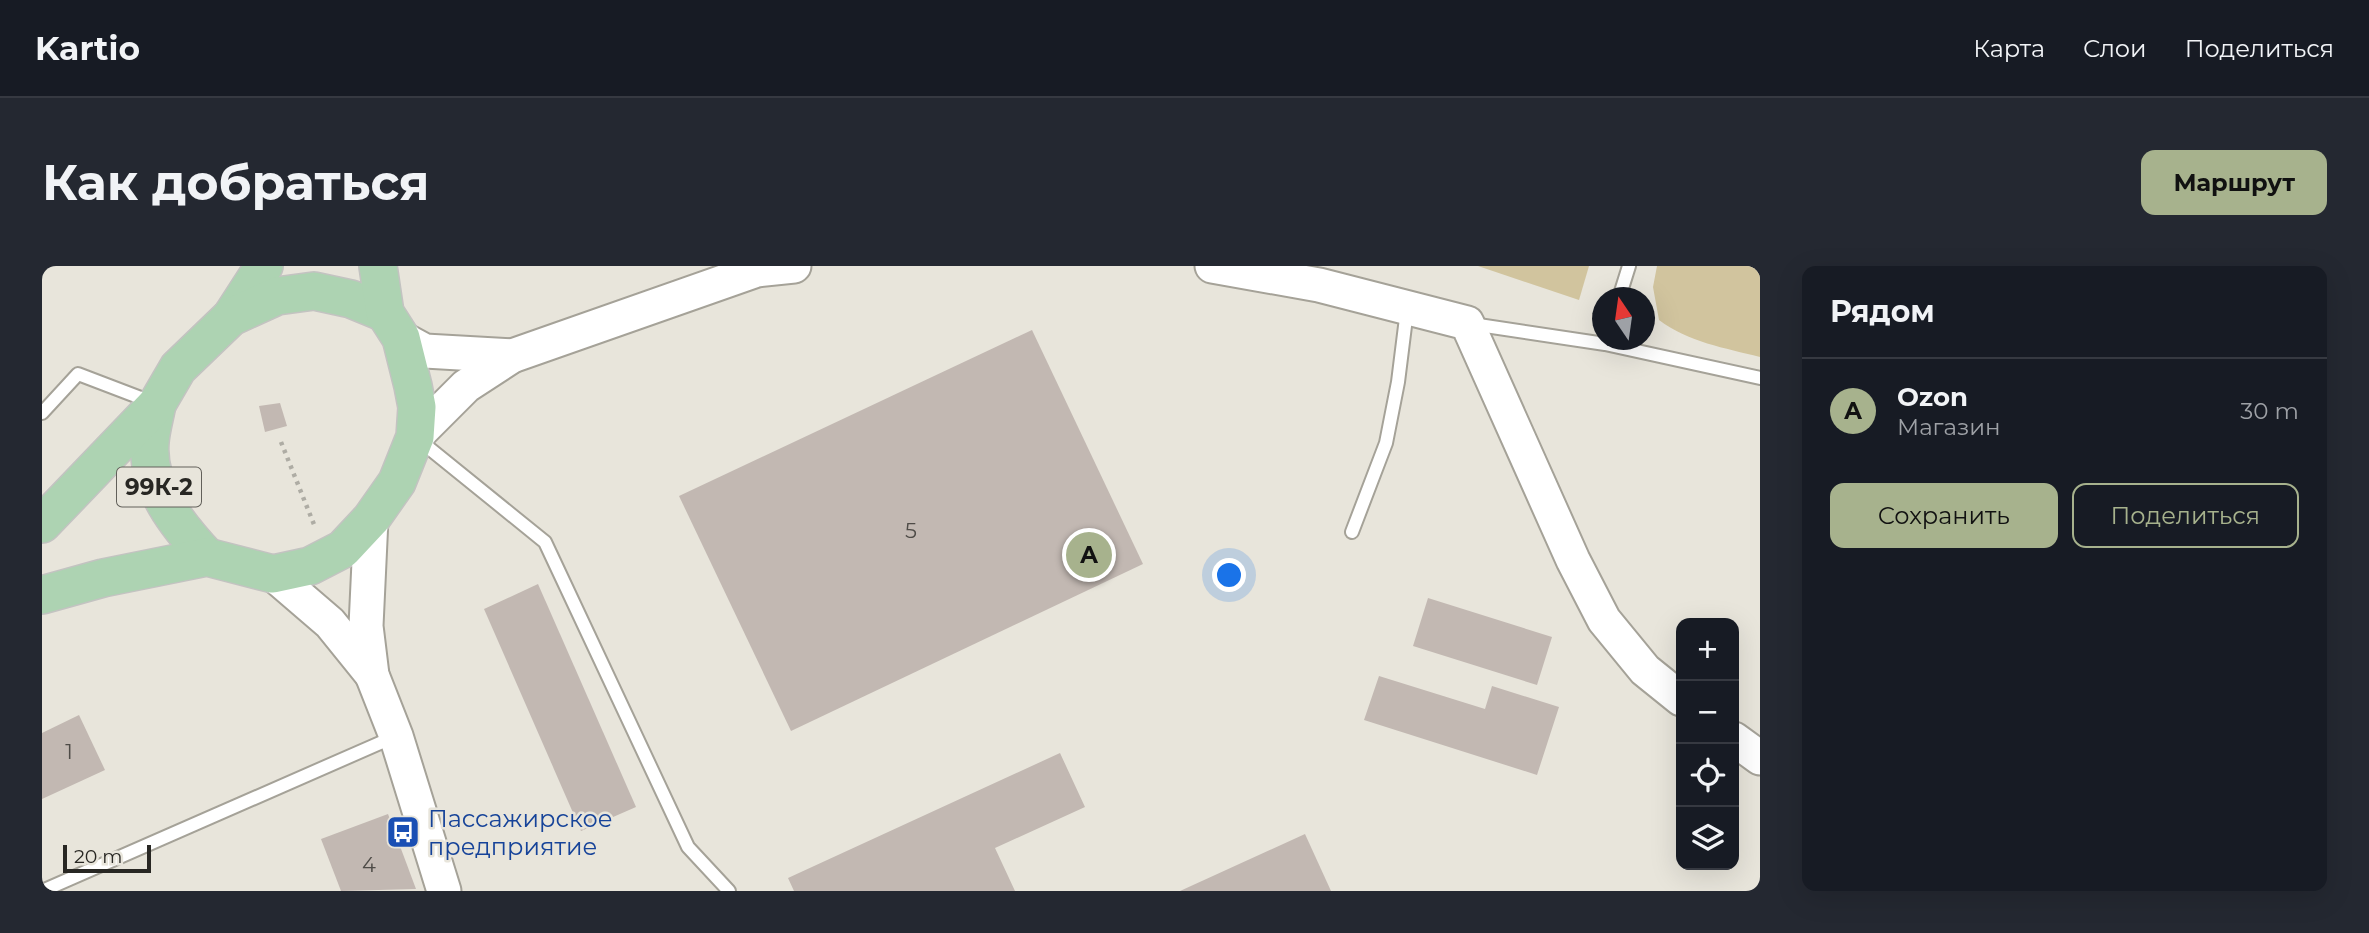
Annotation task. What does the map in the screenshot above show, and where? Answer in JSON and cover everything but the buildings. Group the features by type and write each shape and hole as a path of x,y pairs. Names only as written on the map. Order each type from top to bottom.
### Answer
{"main road":[{"name":"99К-2","path":"42,523 158,404 178,368 231,317 264,266"},
{"path":"273,574 310,566 343,549 371,519 397,482 415,437 417,407 378,266"},
{"path":"415,437 466,386 512,356 757,271 794,266"},
{"path":"1212,266 1319,285 1467,323 1573,560 1604,620 1645,670 1676,695"},
{"name":"99К-2","path":"231,317 277,296 314,291 351,299 393,326"},
{"path":"393,326 425,351 512,356"},
{"name":"99К-2","path":"158,404 150,443 152,472 176,524 207,556"},
{"path":"371,519 366,626 372,675 396,736 444,891"},
{"path":"42,595 103,578 207,556 273,574 330,623 372,675"},
{"path":"1739,743 1760,758"}],"lane":[{"path":"1622,287 1629,266"},
{"path":"1352,532 1386,443 1398,382 1407,306"},
{"path":"1467,323 1592,340"},
{"path":"1640,350 1760,378"},
{"path":"42,413 78,374 158,404"},
{"path":"415,437 545,542 688,847 729,891"},
{"path":"42,891 396,736"}],"path":[{"path":"281,442 315,527 343,549"}],"shaded area":[{"path":"1478,266 1589,266 1579,300"},
{"path":"1657,266 1760,266 1760,357 1694,339 1670,328 1659,320 1653,287"}],"place":[{"name":"Ozon","path":"1089,555"},
{"name":"Пассажирское предприятие","path":"403,832"}]}
